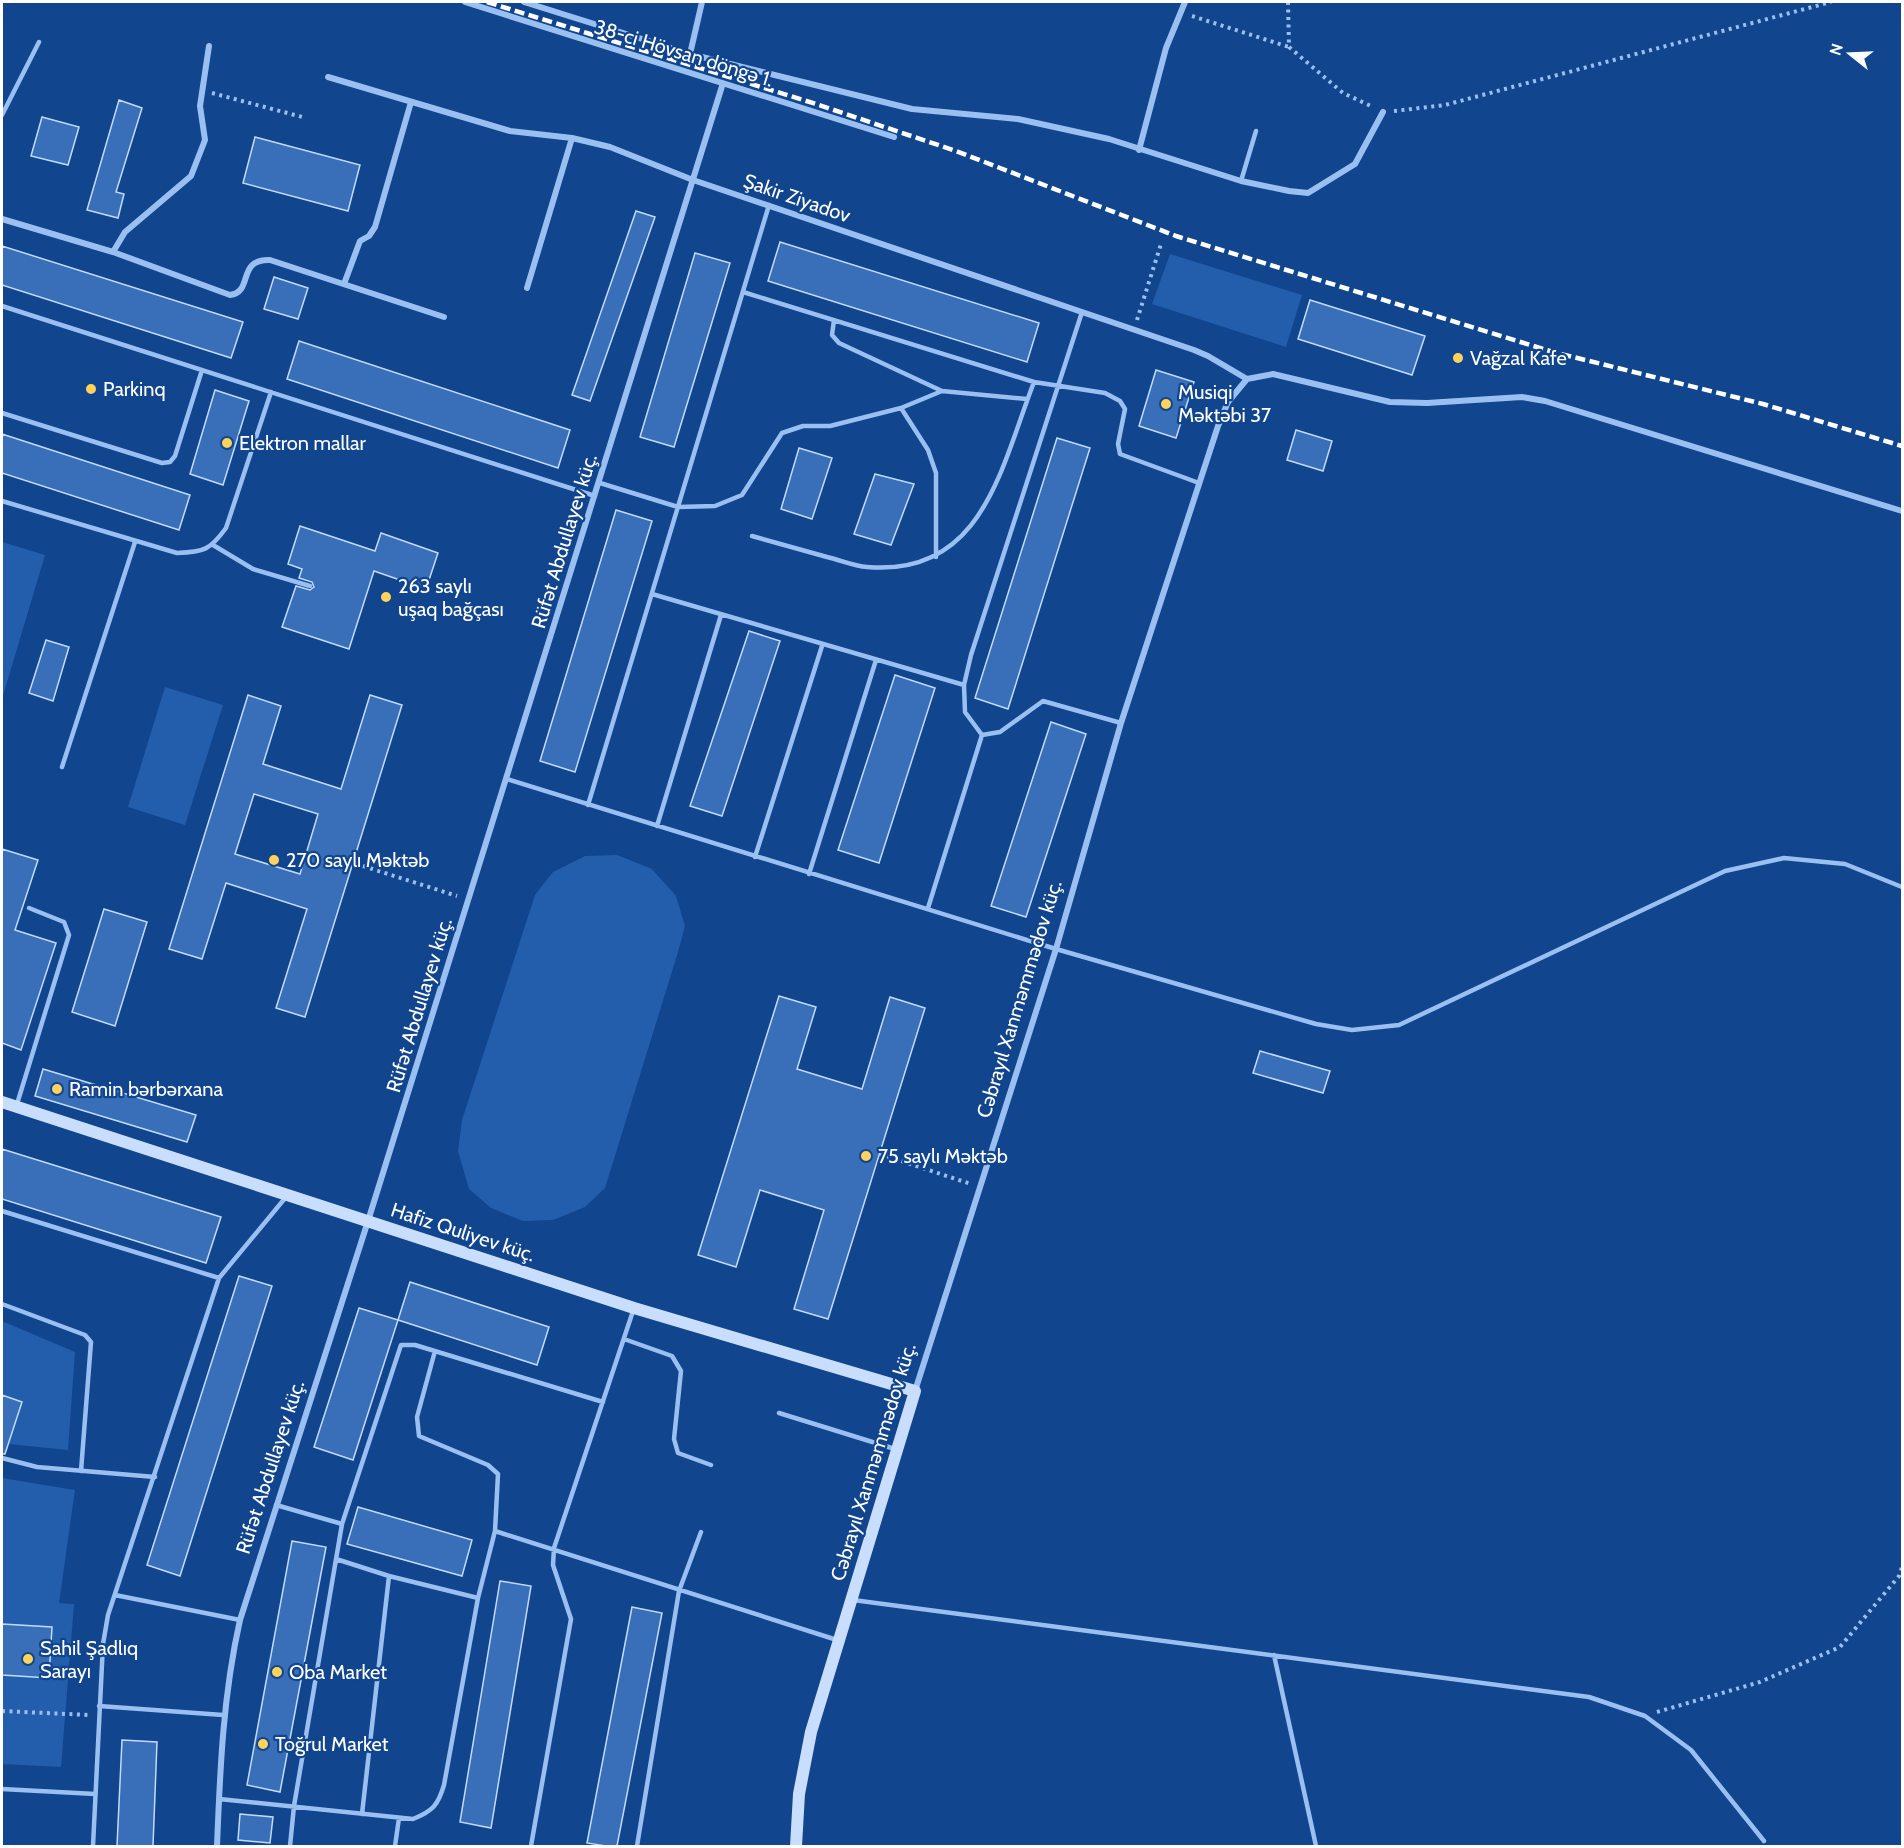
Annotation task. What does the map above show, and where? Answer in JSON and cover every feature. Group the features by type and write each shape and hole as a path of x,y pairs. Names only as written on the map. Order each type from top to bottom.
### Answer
{"street":[{"name":"38-ci Hövsan döngə 1.","path":"465,2 894,137"},
{"path":"524,2 690,54 912,110 1018,119 1109,139 1241,181 1308,193 1355,164 1383,112"},
{"path":"690,54 702,2"},
{"path":"1140,150 1166,48 1185,2"},
{"path":"113,252 125,232 194,170 206,140 200,106 209,46"},
{"name":"Şakir Ziyadov","path":"328,77 510,131 572,138 610,147 693,180 1134,329 1208,356 1247,379"},
{"name":"Rüfət Abdullayev küç.","path":"217,1846 223,1715 229,1665 240,1620 274,1505 368,1221 469,900 723,83"},
{"path":"344,284 360,241 369,237 375,227 411,102"},
{"path":"527,288 572,138"},
{"path":"2,219 113,252 230,295 236,294 241,289 250,264 258,260 270,260 444,317"},
{"path":"1247,379 1273,374 1390,402 1427,403 1522,397 1545,401 1902,511"},
{"name":"Cəbrayıl Xanməmmədov küç.","path":"796,1846 799,1794 811,1732 837,1640 1056,949 1121,723 1199,483 1228,402 1247,379"},
{"name":"Hafiz Quliyev küç.","path":"2,1102 634,1308 915,1391"}],"lane":[{"path":"2,115 39,42"},
{"path":"1241,181 1256,131"},
{"path":"588,805 769,205"},
{"path":"743,292 1034,382 1105,393 1120,401 1125,409 1118,444 1120,454 1199,483"},
{"path":"2,306 595,496"},
{"path":"982,735 965,712 964,685 971,655 1060,386 1082,312"},
{"path":"834,320 832,335 839,344 942,391 1027,399"},
{"path":"2,413 162,463 170,462 175,456 202,370"},
{"path":"752,536 864,567 896,568 936,557 963,536 990,500 1034,382"},
{"path":"600,483 678,507 716,506 742,495 782,433 803,426 830,426 901,408 942,391"},
{"path":"2,501 177,553 198,552 213,545 226,528 271,392"},
{"path":"901,408 928,450 936,473 936,557"},
{"path":"62,767 135,542"},
{"path":"213,545 253,569 310,586"},
{"path":"652,594 822,646 964,685"},
{"path":"657,826 721,615"},
{"path":"755,857 822,646"},
{"path":"810,873 876,660"},
{"path":"982,735 999,732 1042,701 1121,723"},
{"path":"928,909 982,735"},
{"path":"507,779 1056,949 1316,1024 1352,1030 1399,1026 1725,871 1784,858 1845,864 1902,887"},
{"path":"16,1107 69,935 64,922 29,908"},
{"path":"93,1846 103,1644 114,1595 155,1477 219,1278 288,1195"},
{"path":"2,1211 219,1278"},
{"path":"2,1304 84,1335 90,1342 81,1471"},
{"path":"531,1846 571,1619 553,1565 554,1548 634,1308"},
{"path":"624,1339 672,1356 681,1371 674,1439 678,1453 711,1465"},
{"path":"290,1846 294,1806 342,1524 401,1345 415,1345 603,1402"},
{"path":"219,1799 413,1820 430,1812 438,1805 444,1785 478,1598 495,1531 498,1474 488,1465 419,1436 417,1417 435,1351"},
{"path":"779,1413 898,1449"},
{"path":"2,1458 37,1467 155,1477"},
{"path":"274,1505 342,1524"},
{"path":"495,1531 837,1640"},
{"path":"637,1846 679,1591 701,1532"},
{"path":"336,1559 389,1576 478,1598"},
{"path":"362,1814 389,1576"},
{"path":"114,1595 240,1620"},
{"path":"850,1599 1589,1697 1645,1716 1691,1750 1764,1841"},
{"path":"1274,1655 1316,1846"},
{"path":"99,1706 223,1715"},
{"path":"2,1789 95,1794"},
{"path":"395,1846 399,1818"}],"path":[{"path":"1288,2 1289,47"},
{"path":"1180,12 1289,47 1343,93 1383,112 1444,105 1831,2"},
{"path":"202,91 241,99 306,118"},
{"path":"1134,329 1161,244"},
{"path":"363,866 469,900"},
{"path":"880,1154 980,1187"},
{"path":"1645,1716 1760,1682 1840,1647 1899,1576 1902,1567"},
{"path":"2,1711 99,1716"}],"shaded area":[{"path":"1170,254 1302,295 1286,347 1152,304"},
{"path":"2,542 45,555 2,699"},
{"path":"165,687 223,705 185,825 128,807"},
{"path":"617,855 652,869 676,896 685,926 605,1188 585,1207 553,1220 523,1221 491,1208 469,1189 458,1151 462,1120 535,895 553,872 585,856"},
{"path":"2,1321 75,1352 68,1450 8,1444 21,1402 2,1395"},
{"path":"2,1478 75,1490 59,1603 74,1604 61,1767 2,1764"}],"building":[{"path":"119,100 142,108 116,192 124,194 118,218 87,210"},
{"path":"42,117 79,127 68,165 31,156"},
{"path":"255,137 360,165 348,211 243,183"},
{"path":"636,211 655,217 590,401 572,395"},
{"path":"780,242 1039,323 1027,362 768,281"},
{"path":"2,246 243,322 231,358 2,285"},
{"path":"695,253 730,263 674,447 640,437"},
{"path":"274,277 308,288 298,319 264,309"},
{"path":"1310,300 1425,336 1412,375 1298,339"},
{"path":"299,341 570,430 558,468 287,379"},
{"path":"1156,370 1194,382 1176,438 1139,426"},
{"path":"215,390 249,401 223,485 190,474"},
{"path":"1296,430 1332,441 1323,471 1287,460"},
{"path":"2,434 190,495 179,530 2,473"},
{"path":"1057,438 1090,448 1008,709 975,698"},
{"path":"799,448 832,458 812,519 781,509"},
{"path":"875,474 914,484 891,545 854,534"},
{"path":"616,510 652,521 575,772 540,761"},
{"path":"300,526 375,551 381,533 438,553 426,589 374,571 349,649 282,627 296,586 310,590 314,587 312,582 299,578 302,569 288,564"},
{"path":"749,631 780,641 722,816 690,806"},
{"path":"46,640 69,647 53,701 29,693"},
{"path":"895,675 935,688 879,863 838,850"},
{"path":"248,695 281,706 263,764 341,789 370,695 402,705 305,1017 276,1008 307,909 226,883 202,959 169,949","holes":["254,794 318,814 300,874 235,854"]},
{"path":"1051,722 1086,734 1026,917 991,906"},
{"path":"2,849 38,860 15,930 56,943 21,1050 2,1043"},
{"path":"104,909 147,922 115,1026 72,1012"},
{"path":"779,996 816,1007 797,1069 862,1089 890,997 925,1008 828,1319 794,1309 824,1210 760,1190 736,1267 698,1255"},
{"path":"1260,1051 1330,1071 1323,1093 1253,1073"},
{"path":"43,1069 196,1115 187,1142 35,1096"},
{"path":"2,1149 221,1217 206,1263 2,1199"},
{"path":"239,1276 272,1286 180,1576 147,1565"},
{"path":"410,1282 549,1327 537,1365 398,1320"},
{"path":"359,1308 398,1320 353,1460 314,1447"},
{"path":"2,1395 22,1402 5,1454 2,1454"},
{"path":"358,1507 472,1540 462,1576 347,1544"},
{"path":"292,1541 326,1547 280,1792 247,1785"},
{"path":"500,1581 531,1586 491,1828 460,1822"},
{"path":"632,1607 662,1613 617,1846 606,1846 587,1843"},
{"path":"2,1624 52,1627 49,1678 2,1675"},
{"path":"122,1740 157,1742 153,1846 117,1846"},
{"path":"240,1814 273,1817 270,1843 238,1840"}],"railway":[{"path":"487,2 816,104 956,151 1176,236 1553,352 1763,404 1902,446"}],"place":[{"name":"Vağzal Kafe","path":"1458,358"},
{"name":"Parkinq","path":"91,389"},
{"name":"Musiqi Məktəbi 37","path":"1166,404"},
{"name":"Elektron mallar","path":"227,443"},
{"name":"263 saylı uşaq bağçası","path":"386,597"},
{"name":"270 saylı Məktəb","path":"274,860"},
{"name":"Ramin bərbərxana","path":"57,1089"},
{"name":"75 saylı Məktəb","path":"866,1156"},
{"name":"Sahil Şadlıq Sarayı","path":"28,1659"},
{"name":"Oba Market","path":"277,1672"},
{"name":"Toğrul Market","path":"263,1744"}]}
